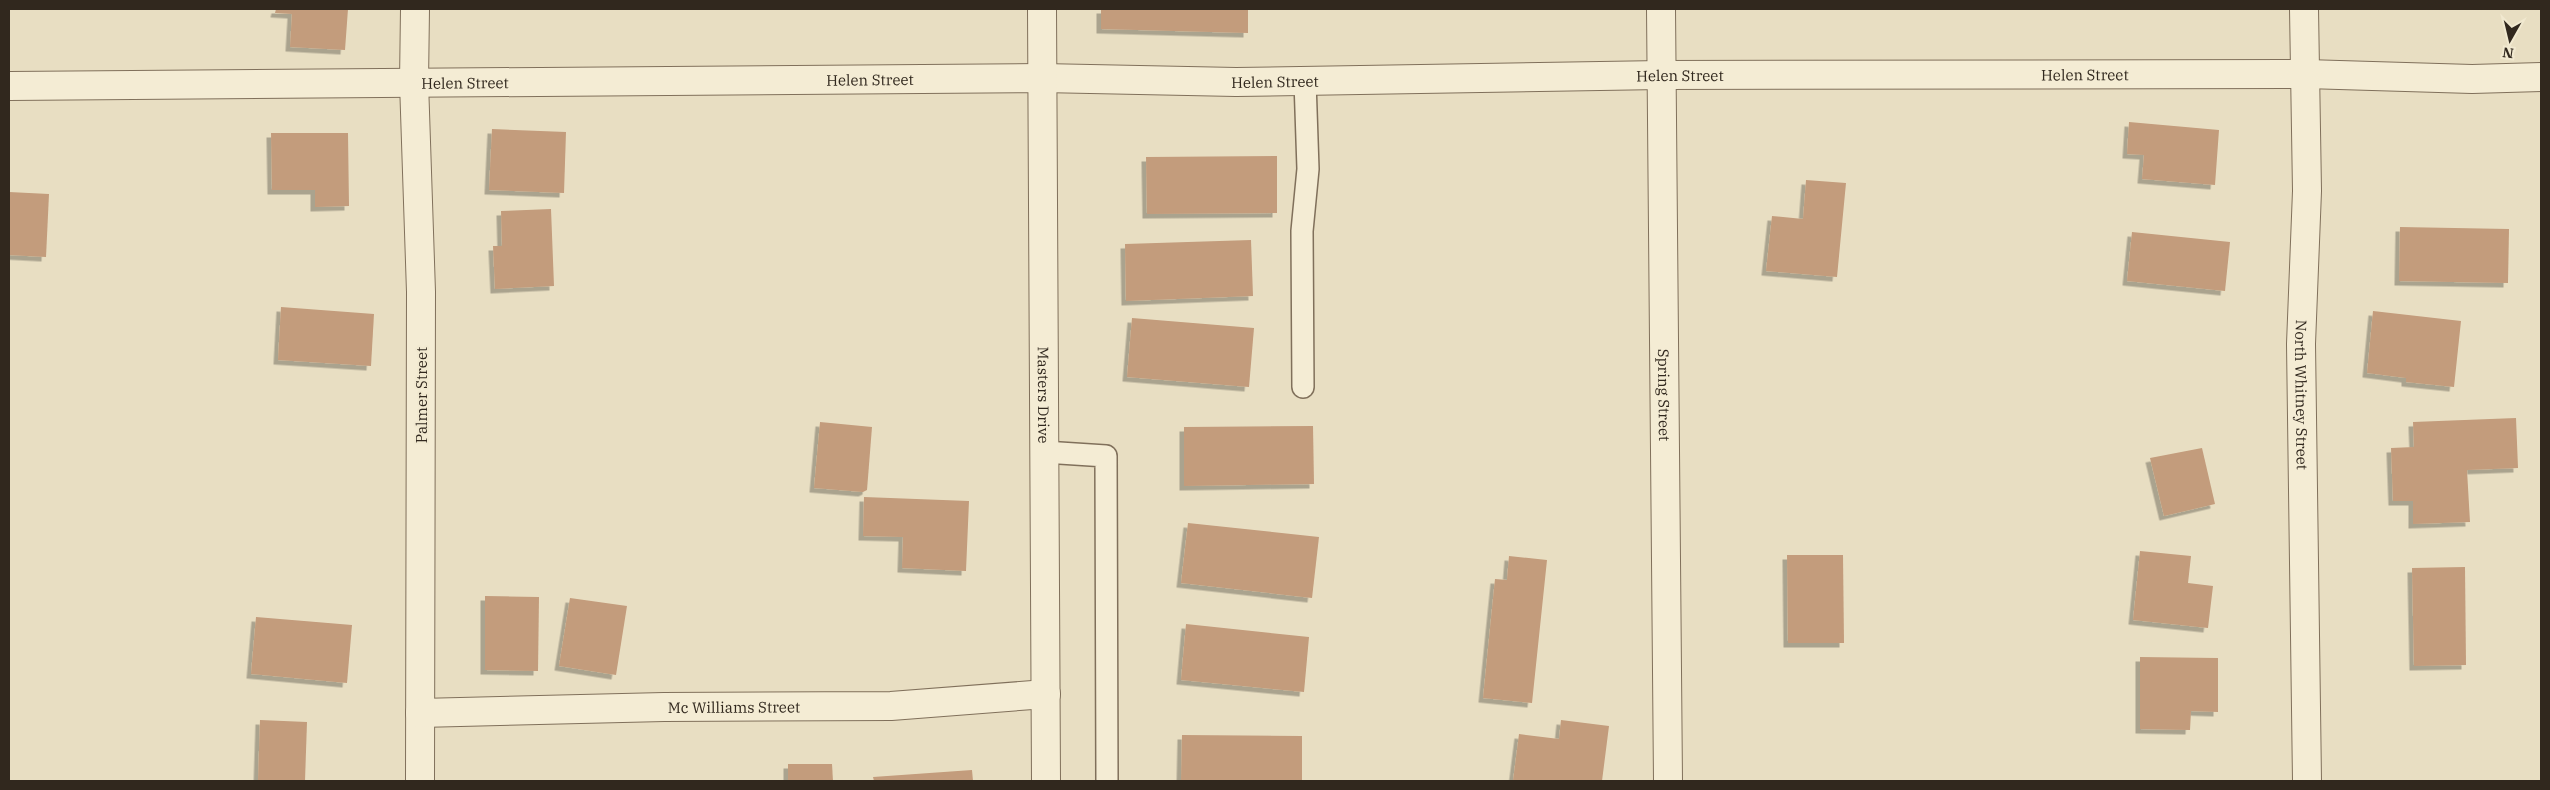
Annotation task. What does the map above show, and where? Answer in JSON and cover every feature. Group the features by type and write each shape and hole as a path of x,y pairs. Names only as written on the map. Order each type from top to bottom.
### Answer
{"street":[{"name":"Palmer Street","path":"415,9 414,82 421,292 420,781"},
{"name":"Masters Drive","path":"1042,9 1046,781"},
{"name":"Spring Street","path":"1661,9 1660,75 1668,781"},
{"name":"North Whitney Street","path":"2304,9 2307,190 2301,344 2307,781"},
{"name":"Helen Street","path":"9,86 1042,78 1306,81 1660,75 2306,74 2472,79 2541,77"},
{"name":"Mc Williams Street","path":"420,713 664,707 891,706 1046,694"}],"lane":[{"path":"1303,387 1302,231 1308,169 1306,81"},
{"path":"1044,452 1106,456 1107,781"}],"building":[{"path":"276,9 348,9 345,50 290,47 292,14 275,13"},
{"path":"1101,9 1248,9 1248,33 1101,29"},
{"path":"2129,122 2219,130 2215,185 2142,179 2144,155 2127,154"},
{"path":"492,129 566,132 564,193 489,190"},
{"path":"271,133 348,133 349,206 315,207 315,190 272,190"},
{"path":"1277,156 1277,213 1147,214 1146,157"},
{"path":"1806,180 1846,183 1837,277 1766,271 1772,216 1803,219"},
{"path":"9,192 49,194 46,257 9,255"},
{"path":"551,209 554,286 495,289 493,246 502,246 501,211"},
{"path":"2400,227 2509,229 2508,283 2399,281"},
{"path":"2132,232 2230,242 2225,291 2127,281"},
{"path":"1251,240 1253,296 1126,301 1125,244"},
{"path":"281,307 374,314 371,366 278,360"},
{"path":"2373,311 2461,321 2454,387 2406,382 2406,378 2367,373"},
{"path":"1132,318 1254,328 1249,387 1127,377"},
{"path":"2516,418 2518,468 2467,470 2470,522 2413,524 2413,501 2393,501 2391,448 2414,447 2413,422"},
{"path":"820,422 872,427 867,490 863,492 814,488"},
{"path":"1313,426 1314,484 1184,486 1184,427"},
{"path":"2202,448 2215,504 2164,516 2150,458"},
{"path":"864,497 969,501 966,571 902,568 903,537 863,536"},
{"path":"1188,523 1319,537 1312,598 1181,583"},
{"path":"2140,551 2191,556 2188,583 2213,586 2208,628 2133,620"},
{"path":"1787,555 1843,555 1844,643 1788,643"},
{"path":"1509,556 1547,560 1532,703 1483,698 1495,579 1507,580"},
{"path":"2465,567 2466,665 2414,666 2412,568"},
{"path":"485,596 539,597 538,671 485,670"},
{"path":"570,598 627,606 616,675 559,666"},
{"path":"256,617 352,625 347,683 251,674"},
{"path":"1186,624 1309,637 1304,692 1181,680"},
{"path":"2140,657 2218,658 2218,712 2191,711 2190,730 2140,729"},
{"path":"260,720 307,722 305,781 258,781"},
{"path":"1561,720 1609,726 1602,781 1513,781 1519,734 1559,739"},
{"path":"1182,735 1302,736 1302,781 1181,781"},
{"path":"788,764 832,764 833,781 788,781"},
{"path":"972,770 973,781 874,781 873,777"}]}
